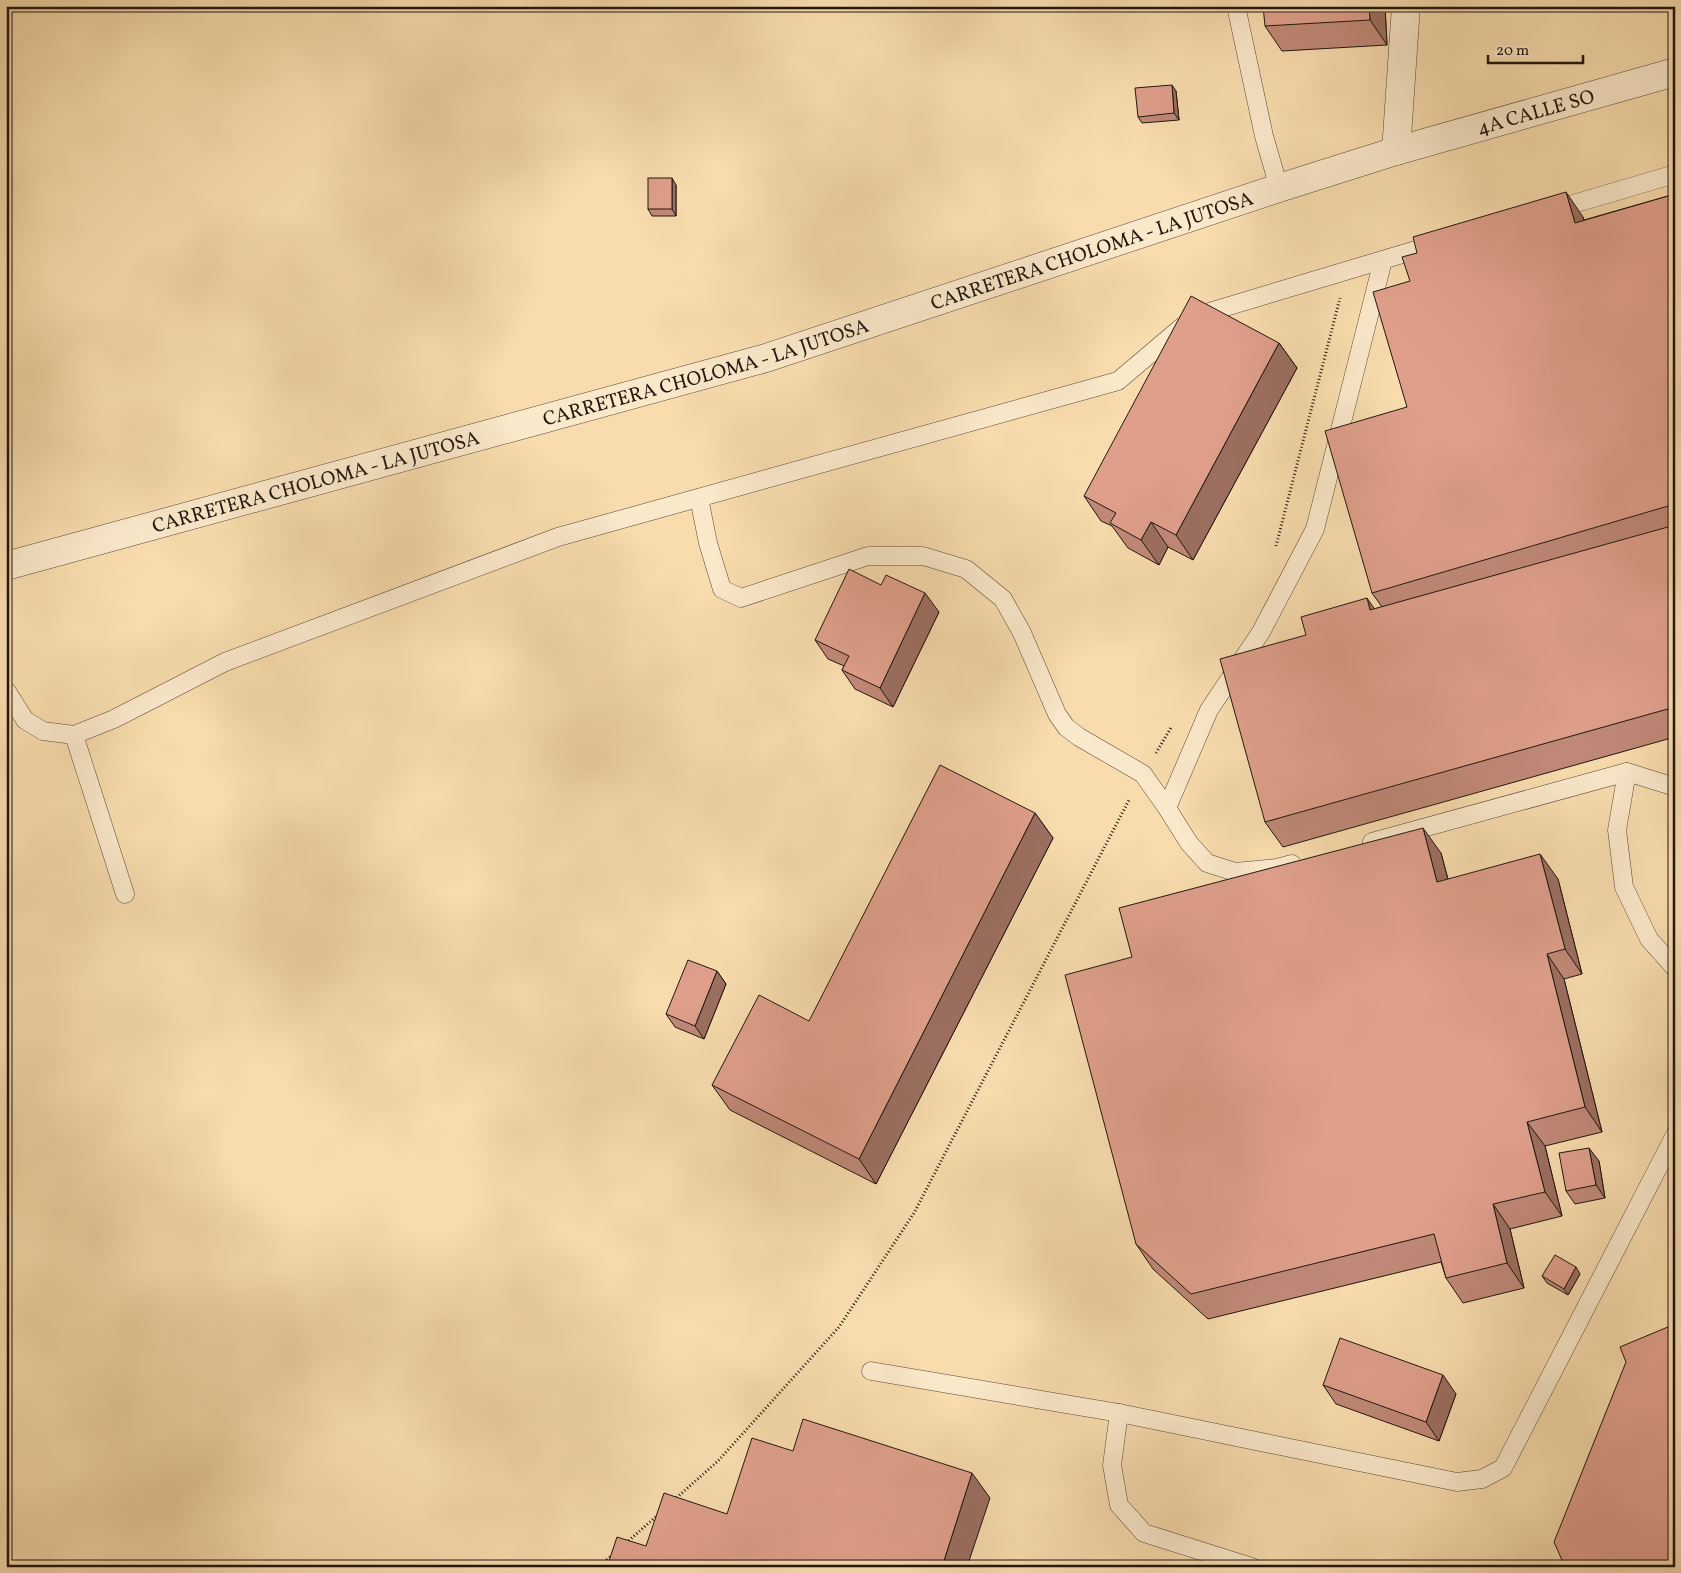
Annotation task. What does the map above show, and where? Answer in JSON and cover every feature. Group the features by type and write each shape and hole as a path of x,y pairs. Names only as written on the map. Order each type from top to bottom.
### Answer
{"street":[{"path":"1396,151 1406,6"},
{"name":"4A CALLE SO","path":"1396,151 1675,72"},
{"name":"CARRETERA CHOLOMA - LA JUTOSA","path":"6,566 766,358 1396,151"}],"lane":[{"path":"1236,6 1264,136 1279,188"},
{"path":"1533,216 1675,174"},
{"path":"6,690 25,720 43,731 74,735 114,719 225,662 558,537 1118,381 1183,326 1209,312 1458,238"},
{"path":"1167,808 1209,710 1262,632 1315,529 1383,260"},
{"path":"699,498 708,543 722,589 741,598 868,556 923,556 966,569 1002,599 1022,632 1057,714 1066,727 1078,737 1143,774 1189,843 1207,863 1235,872 1277,868 1306,860"},
{"path":"74,735 125,894"},
{"path":"1627,772 1617,830 1624,887 1649,939 1675,968"},
{"path":"1353,847 1627,772 1675,787"},
{"path":"872,1371 1119,1413 1456,1482 1482,1479 1503,1468 1675,1134"},
{"path":"1119,1413 1112,1465 1119,1505 1144,1532 1252,1567"}],"path":[{"path":"1275,548 1347,270"},
{"path":"673,1500 718,1461 839,1327 914,1213 1143,774 1173,724"},
{"path":"622,1547 666,1507"},
{"path":"599,1567 614,1554"}],"building":[{"path":"1263,6 1369,6 1370,20 1265,26"},
{"path":"1172,85 1174,113 1138,117 1135,88"},
{"path":"648,178 672,178 672,209 648,209"},
{"path":"1566,192 1575,223 1675,194 1675,504 1372,593 1325,431 1407,407 1373,292 1410,281 1402,257 1417,253 1413,237"},
{"path":"1191,296 1279,343 1176,535 1151,522 1141,540 1110,523 1116,513 1084,496"},
{"path":"1675,525 1675,707 1265,822 1220,659 1306,635 1301,617 1367,598 1370,610"},
{"path":"849,569 881,585 886,575 925,593 880,688 842,670 849,656 815,640"},
{"path":"940,765 1035,813 859,1159 712,1085 759,995 809,1021"},
{"path":"1423,828 1437,882 1540,854 1565,949 1547,954 1585,1107 1527,1122 1545,1192 1493,1204 1507,1263 1446,1278 1434,1234 1191,1294 1136,1244 1065,975 1132,957 1119,908"},
{"path":"688,960 717,971 695,1026 666,1014"},
{"path":"1589,1148 1596,1185 1566,1191 1559,1153"},
{"path":"1555,1255 1576,1267 1564,1289 1542,1276"},
{"path":"1675,1324 1675,1567 1565,1567 1554,1542 1626,1362 1620,1347"},
{"path":"1340,1338 1443,1375 1426,1422 1323,1385"},
{"path":"803,1419 972,1473 942,1567 607,1567 617,1537 646,1546 664,1493 727,1514 752,1438 793,1451"}]}
